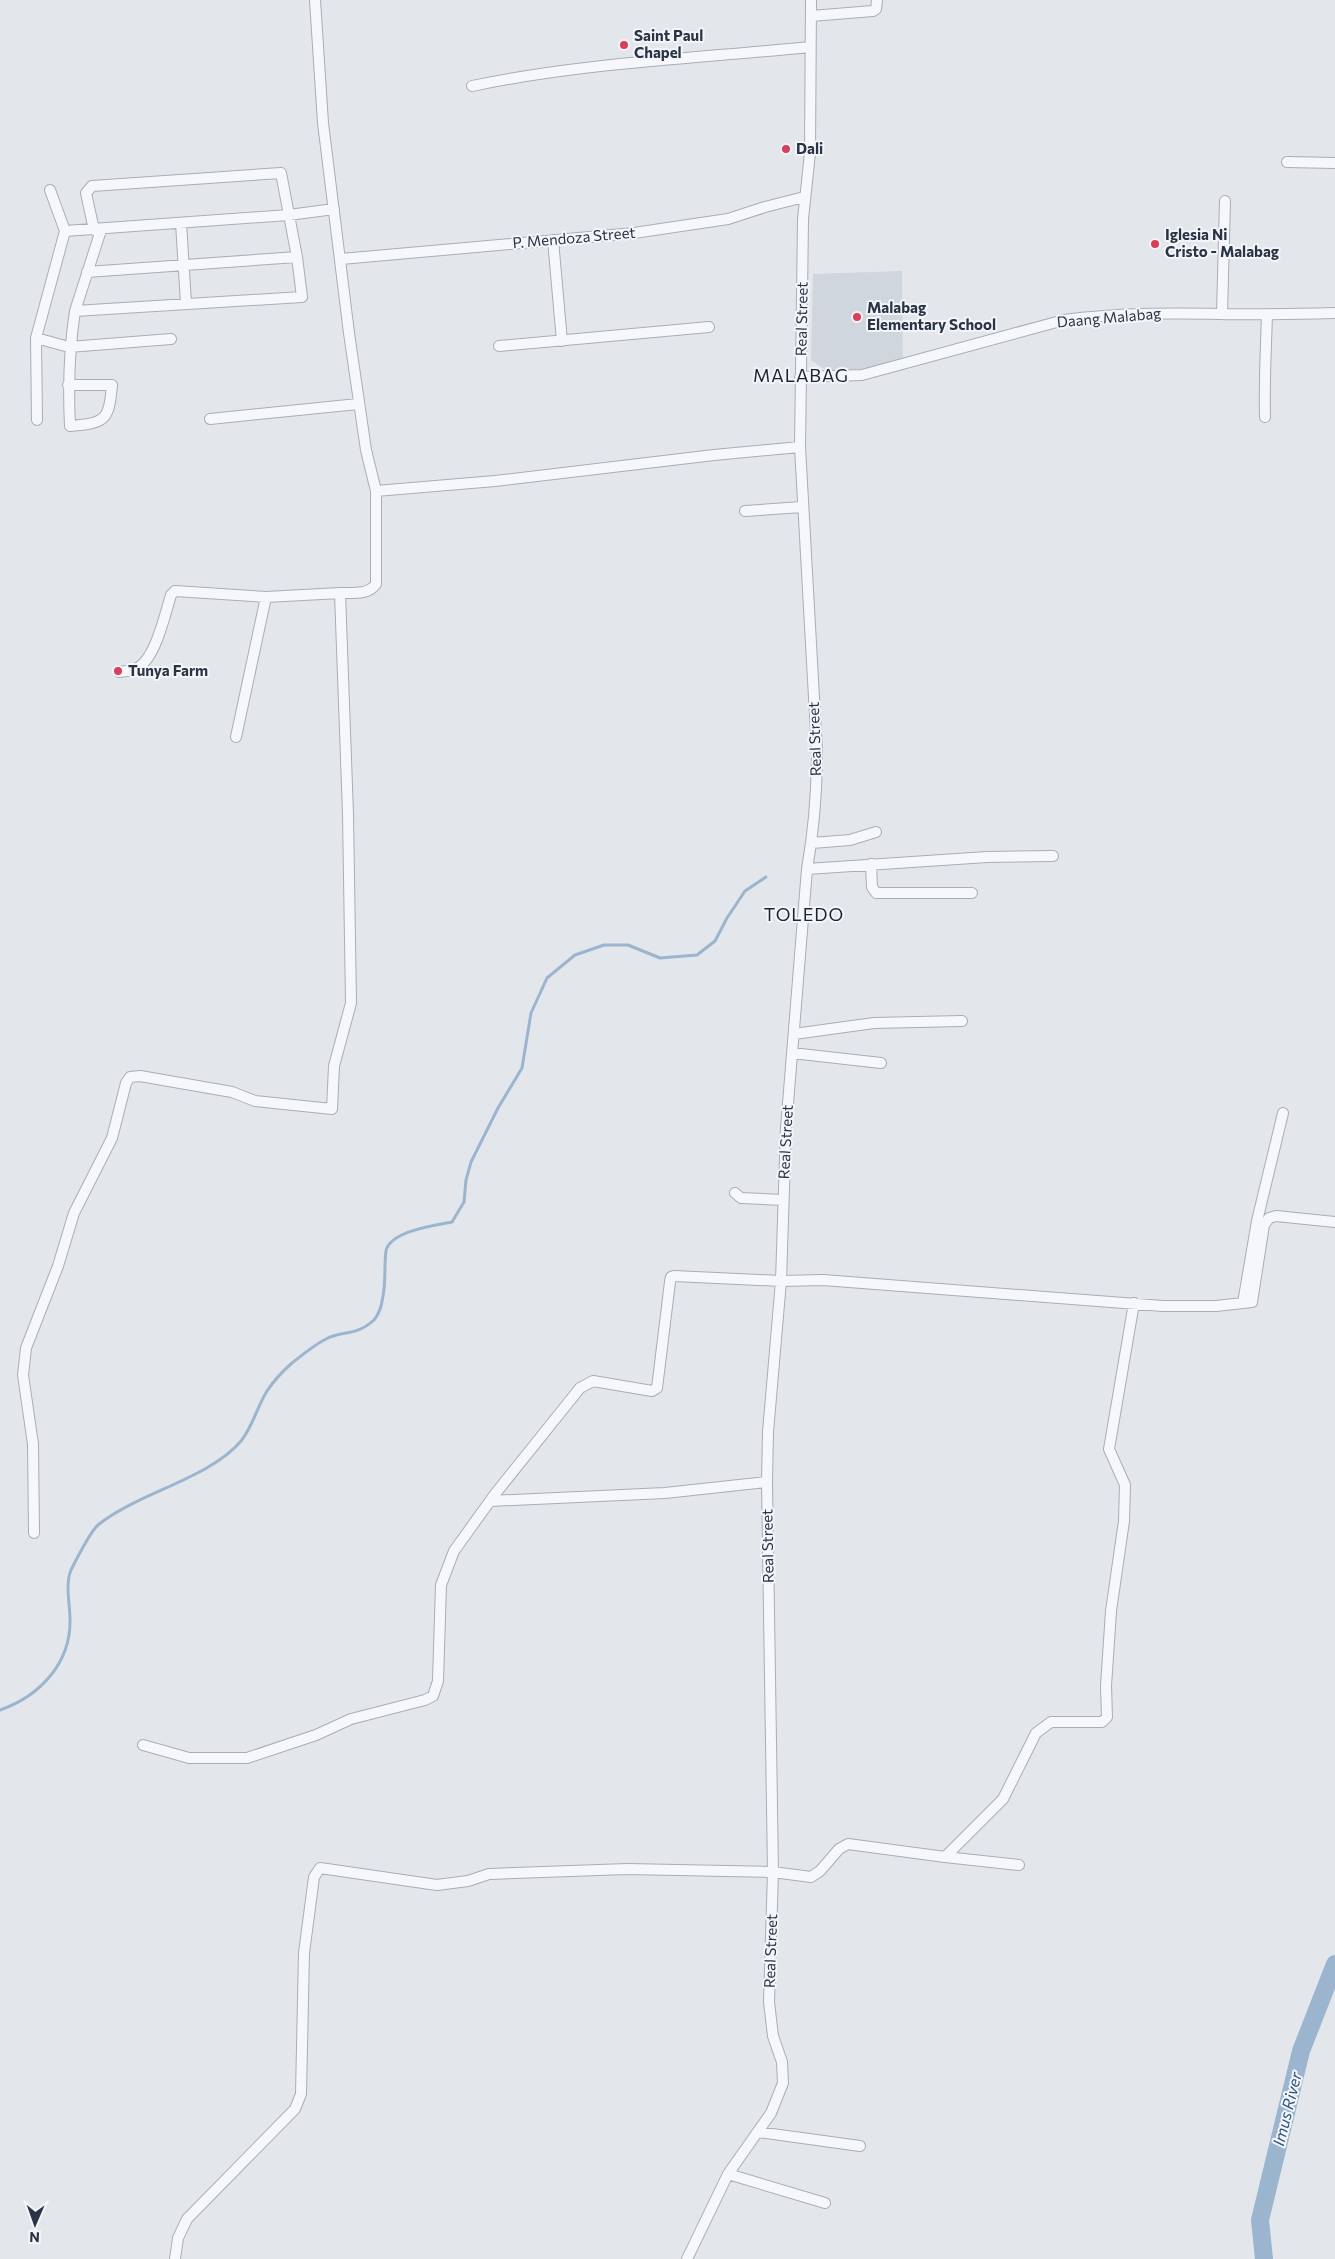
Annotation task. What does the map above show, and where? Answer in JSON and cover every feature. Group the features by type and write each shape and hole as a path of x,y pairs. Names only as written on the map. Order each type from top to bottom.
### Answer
{"street":[{"path":"119,672 135,669 145,662 152,650 171,595 176,591 266,597 366,592 374,589 376,584 376,491 358,404 323,122 315,0"},
{"name":"Real Street","path":"687,2259 728,2174 771,2113 783,2082 782,2062 773,2036 769,2002 773,1872 767,1482 768,1432 781,1281 786,1128 808,869 817,792 817,751 800,447 804,197 810,153 811,0"},
{"path":"811,16 873,11 876,9 877,0"},
{"path":"472,86 502,80 603,68 810,48"},
{"path":"1286,162 1335,163"},
{"path":"68,385 112,384 111,402 106,415 96,423 70,426 68,385 69,347 75,311 97,230 86,193 92,186 281,173 298,257 302,297 75,311"},
{"path":"38,420 36,338 65,232 50,190"},
{"name":"P. Mendoza Street","path":"341,259 634,233 728,219 804,197"},
{"path":"1222,314 1225,201"},
{"path":"65,232 289,215 334,209"},
{"path":"180,223 186,303"},
{"path":"553,240 562,341"},
{"path":"86,272 298,257"},
{"name":"Daang Malabag","path":"800,377 862,375 1064,320 1154,312 1222,314 1335,313"},
{"path":"1265,416 1263,372 1266,357 1267,314"},
{"path":"499,346 709,326"},
{"path":"36,338 69,347 172,339"},
{"path":"210,419 358,404"},
{"path":"376,491 495,481 714,455 800,447"},
{"path":"745,512 802,507"},
{"path":"34,1533 33,1444 23,1375 26,1348 58,1266 74,1213 112,1138 126,1083 130,1077 140,1076 232,1092 255,1101 332,1109 334,1066 351,1003 348,814 340,593"},
{"path":"236,737 266,597"},
{"path":"812,842 850,840 876,832"},
{"path":"808,869 986,857 1053,856"},
{"path":"871,864 872,887 876,893 972,893"},
{"path":"794,1034 883,1022 962,1021"},
{"path":"792,1053 881,1063"},
{"path":"1243,1303 1257,1221 1283,1114"},
{"path":"735,1193 741,1198 783,1200"},
{"path":"143,1744 189,1758 248,1758 316,1735 351,1719 425,1700 433,1696 438,1681 441,1585 454,1551 490,1501 580,1388 593,1381 652,1391 658,1388 671,1277 861,1282 1134,1303 1216,1306 1252,1302 1264,1225 1269,1218 1276,1216 1335,1222"},
{"path":"945,1857 1003,1799 1036,1733 1051,1722 1102,1722 1107,1717 1106,1686 1111,1611 1124,1521 1125,1486 1109,1449 1134,1303"},
{"path":"490,1501 665,1493 767,1482"},
{"path":"175,2259 178,2238 187,2220 295,2109 301,2094 304,1953 314,1877 320,1868 437,1885 468,1881 489,1874 627,1869 773,1872 811,1877 820,1871 839,1849 848,1844 1019,1865"},
{"path":"758,2132 860,2146"},
{"path":"728,2174 825,2203"}],"shaded area":[{"name":"Malabag Elementary School","path":"902,271 903,360 862,369 827,371 811,360 813,274"}],"waterway":[{"path":"0,1710 15,1704 40,1687 59,1663 69,1635 69,1576 83,1546 98,1525 132,1504 211,1466 227,1454 241,1441 267,1391 289,1366 308,1350 326,1339 361,1329 374,1320 382,1302 386,1251 389,1244 396,1238 414,1230 452,1222 464,1202 466,1180 471,1162 498,1108 522,1068 531,1013 547,978 575,955 604,945 628,945 660,958 697,955 715,941 727,918 745,891 766,877"},
{"name":"Imus River","path":"1264,2259 1260,2220 1301,2051 1335,1964"}],"place":[{"name":"Saint Paul Chapel","path":"624,45"},
{"name":"Dali","path":"786,149"},
{"name":"Iglesia Ni Cristo - Malabag","path":"1155,244"},
{"name":"Malabag Elementary School","path":"857,317"},
{"name":"Tunya Farm","path":"118,671"}],"district":[{"name":"MALABAG","path":"801,376"},
{"name":"TOLEDO","path":"804,915"}]}
